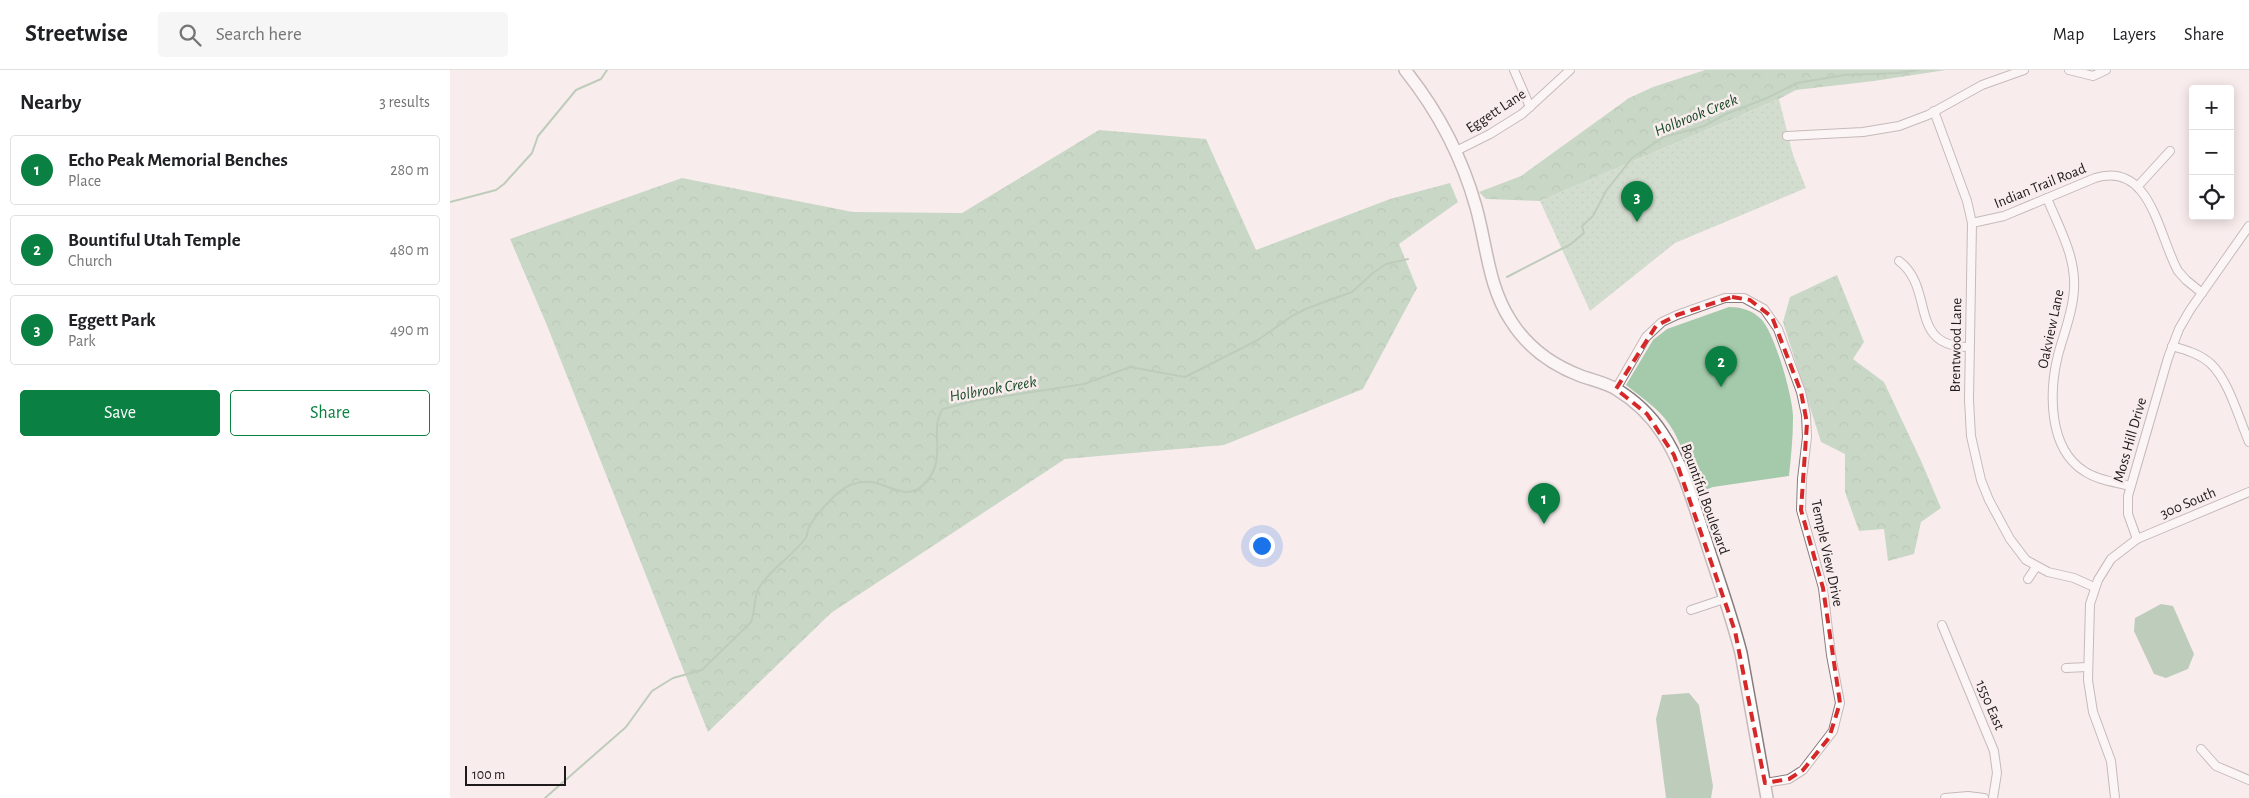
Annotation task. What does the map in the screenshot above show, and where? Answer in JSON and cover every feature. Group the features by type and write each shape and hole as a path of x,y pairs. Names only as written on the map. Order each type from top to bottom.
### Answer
{"main road":[{"name":"Bountiful Boulevard","path":"1405,70 1427,100 1456,151 1476,208 1493,287 1510,321 1531,346 1550,361 1572,372 1616,389 1647,414 1672,449 1697,515 1741,653 1767,798"}],"street":[{"path":"1514,70 1530,107"},
{"name":"Eggett Lane","path":"1456,151 1490,134 1530,107 1570,70"},
{"path":"1788,136 1876,131 1916,120 1982,85 2024,70"},
{"path":"2069,70 2088,76 2099,74 2106,70"},
{"name":"Brentwood Lane","path":"1934,111 1967,201 1972,223 1969,347 1971,436 1981,480 1989,500 2014,545 2026,560 2036,567 2053,574 2080,580 2094,587"},
{"path":"2170,151 2138,186 2147,199 2178,270 2186,280 2202,293"},
{"name":"Indian Trail Road","path":"1972,223 1993,220 2102,176 2122,177 2138,186"},
{"name":"Oakview Lane","path":"2047,198 2069,251 2074,281 2072,304 2056,364 2054,381 2055,420 2058,436 2068,456 2082,470 2093,476 2130,486"},
{"name":"Moss Hill Drive","path":"2137,539 2128,514 2127,502 2130,486 2172,346 2184,319 2249,226"},
{"path":"1899,261 1913,278 1928,325 1934,336 1948,346 1969,347"},
{"name":"Temple View Drive","path":"1616,389 1642,343 1656,326 1668,319 1718,300 1738,298 1750,300 1759,305 1772,318 1781,338 1801,392 1806,415 1807,437 1801,485 1801,510 1823,588 1831,655 1840,703 1833,731 1803,770 1790,779 1765,783"},
{"path":"2172,346 2197,354 2216,370 2226,387 2249,442"},
{"name":"300 South","path":"2137,539 2249,492"},
{"path":"2115,798 2111,760 2093,712 2087,667 2090,604 2094,587 2111,559 2137,539"},
{"path":"2028,579 2036,567"},
{"path":"1691,610 1724,599"},
{"name":"1550 East","path":"1942,625 1994,751 1997,773 1993,798"},
{"path":"2066,668 2087,667"},
{"path":"2201,749 2216,766 2249,780"},
{"path":"1945,798 1968,796 1984,798"}],"highlighted area":[{"path":"1732,297 1750,300 1772,317 1801,392 1807,423 1801,510 1823,588 1840,703 1829,738 1803,770 1789,779 1765,783 1735,631 1674,455 1647,414 1616,389 1656,326 1677,315"}],"shaded area":[{"path":"1779,99 1793,155 1806,188 1675,243 1590,311 1540,201"},
{"path":"1729,307 1754,313 1761,319 1772,337 1777,351 1787,382 1793,418 1789,476 1713,487 1697,493 1682,449 1669,424 1655,408 1626,385 1653,340 1667,329"},
{"path":"2161,604 2173,606 2194,654 2188,669 2166,678 2154,674 2134,631 2135,618"},
{"path":"1689,693 1699,705 1713,786 1711,798 1666,798 1656,719 1662,695"}],"green space":[{"path":"1705,70 1946,70 1796,90 1540,201 1486,199 1479,192 1521,176 1629,98 1653,87"},
{"path":"1099,130 1206,139 1256,250 1390,199 1450,183 1458,202 1399,244 1417,288 1363,389 1224,445 1065,459 831,613 708,732 546,323 510,239 682,178 853,212 962,213"},
{"path":"1837,275 1864,342 1853,359 1884,382 1941,508 1921,522 1914,554 1888,561 1884,529 1859,531 1845,492 1845,454 1821,442 1783,322 1790,297"}],"waterway":[{"path":"450,202 496,190 504,184 532,153 538,136 576,90 601,79 607,70"},
{"name":"Holbrook Creek","path":"1507,277 1571,244 1584,233 1582,226 1593,216 1606,191 1632,158 1664,137 1704,126 1726,114 1767,98 1797,83 1844,75 1898,73 1918,70"},
{"name":"Holbrook Creek","path":"545,798 626,727 652,691 673,678 702,670 751,622 756,594 760,586 770,573 800,545 806,537 813,520 839,492 850,485 867,482 907,492 920,488 933,472 936,462 937,425 943,409 974,401 1084,384 1130,367 1185,377 1258,340 1292,316 1352,292 1386,264 1408,259"}],"place":[{"name":"Eggett Park","path":"1637,222"},
{"name":"Bountiful Utah Temple","path":"1721,387"},
{"name":"Echo Peak Memorial Benches","path":"1544,524"}]}
